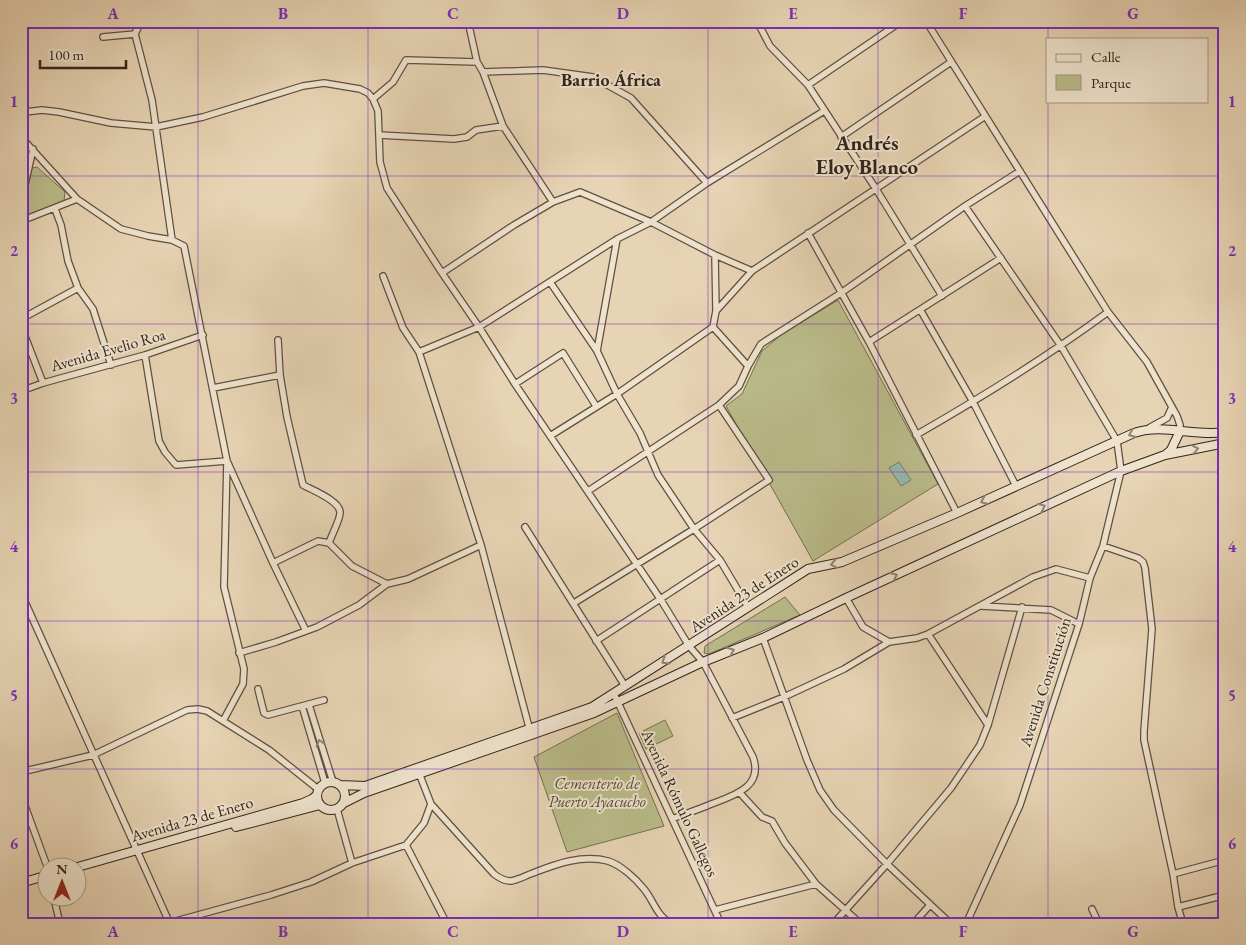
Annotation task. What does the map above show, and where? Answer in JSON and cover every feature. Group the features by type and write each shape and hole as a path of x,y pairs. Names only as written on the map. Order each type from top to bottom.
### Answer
{"main road":[{"name":"Avenida 23 de Enero","path":"88,864 320,805 328,810 337,809 344,803 364,793 531,732 592,707 808,569 842,562 957,513 1134,433 1148,429 1202,434 1225,432"},
{"path":"1163,429 1172,434 1174,444"},
{"path":"1165,455 1174,444 1180,431"},
{"name":"Avenida 23 de Enero","path":"88,868 137,851 302,803 312,799 318,792 332,783 365,786 594,713 703,662 763,638 1121,471 1165,455 1225,443"},
{"path":"332,783 346,795 344,803"},
{"path":"318,792 320,805"},
{"path":"21,883 38,879"},
{"path":"21,888 38,883"}],"street":[{"path":"139,21 135,34 152,100 172,240"},
{"path":"468,21 477,62 483,72 503,126 553,202"},
{"path":"765,21 758,24 770,46 808,84 942,296"},
{"path":"808,84 902,21"},
{"path":"926,21 984,117 1108,312 1147,362 1172,407 1180,425 1180,431"},
{"path":"103,38 135,34"},
{"path":"373,98 393,82 406,60 477,62"},
{"path":"841,137 951,62"},
{"path":"483,72 544,70 593,76 631,98 707,183"},
{"path":"21,114 42,110 111,123 156,128 204,117 303,86 324,83 360,89 373,98 378,111 380,162 387,188 515,384 661,600 689,646 703,662 756,765 754,778 740,793 672,819"},
{"path":"419,352 479,327 617,239 651,222 707,183 824,111"},
{"path":"716,311 752,271 984,117"},
{"path":"378,135 454,139 466,137 476,130 503,126"},
{"path":"21,137 77,199 121,229 172,240 184,246 228,461 273,563 306,631"},
{"path":"21,202 33,149"},
{"path":"588,491 720,405 739,386 761,344 841,293 965,206 1020,171"},
{"path":"442,273 514,225 553,202 580,192 651,222 715,255 752,271"},
{"path":"21,221 77,199"},
{"path":"965,206 1062,346 1117,441"},
{"path":"55,209 61,225 68,261 78,288 93,309 111,365"},
{"path":"808,233 869,342 957,513"},
{"path":"598,351 617,239"},
{"path":"550,436 617,394 713,327 716,311 715,255"},
{"path":"869,342 921,311 1001,258"},
{"path":"383,276 404,328 419,352 481,546 531,732"},
{"path":"550,282 598,351 617,394 649,452 658,475 694,530 720,560 748,607"},
{"path":"21,319 78,288"},
{"path":"921,311 973,402 1016,486"},
{"path":"916,435 1062,346 1108,312"},
{"path":"21,326 43,383"},
{"path":"713,327 748,366"},
{"name":"Avenida Evelio Roa","path":"21,391 43,383 146,355 203,335"},
{"path":"278,340 280,375 287,417 303,485 338,505 340,513 329,543"},
{"path":"515,384 563,353 596,406"},
{"path":"146,355 159,441 171,460 176,464 228,461"},
{"path":"213,388 280,375"},
{"path":"574,603 694,530 769,480 720,405"},
{"path":"1148,429 1167,418 1172,407"},
{"name":"Avenida Constitución","path":"966,924 1020,805 1079,624 1090,578 1103,546 1121,471 1117,441"},
{"path":"223,721 243,684 244,669 224,587 228,461"},
{"path":"525,527 625,686"},
{"path":"273,563 318,541 329,543 352,566 387,584"},
{"path":"239,653 306,631 359,605 387,584 408,579 481,546"},
{"path":"1103,546 1138,558 1143,562 1145,568 1152,629 1144,731 1178,907 1183,924"},
{"path":"596,641 720,560"},
{"path":"732,718 784,697 844,669 889,642 917,638 928,634 1033,577 1056,569 1090,578"},
{"path":"21,593 168,923 271,896 311,882 352,863 406,845 424,823 431,804"},
{"path":"846,598 863,626 889,642"},
{"path":"979,606 1051,610 1079,624"},
{"path":"833,924 952,788 980,745 988,725 1022,607"},
{"path":"928,634 988,725"},
{"path":"763,638 814,779 820,790 834,810 887,864 951,924"},
{"path":"258,689 264,713 268,715 324,700"},
{"name":"Avenida Rómulo Gallegos","path":"614,694 715,910 719,923"},
{"path":"309,705 332,783"},
{"path":"302,706 332,783"},
{"path":"21,772 93,755 187,710 198,709 207,711 269,750 318,792"},
{"path":"419,773 431,804 494,874 502,879 512,881 545,868 573,860 590,858 609,861 626,872 644,889 660,915 670,923"},
{"path":"740,793 762,818 772,821 785,843 816,884 861,924"},
{"path":"21,795 44,858"},
{"path":"337,809 352,863"},
{"path":"406,845 447,924"},
{"path":"1173,874 1225,860"},
{"path":"715,910 816,884"},
{"path":"1178,907 1225,895"},
{"path":"913,924 930,905"},
{"path":"56,908 60,924"},
{"path":"1092,909 1099,924"},
{"path":"1206,924 1225,918"}],"green space":[{"path":"37,167 65,192 64,201 28,215 22,209 32,168"},
{"path":"838,300 938,484 813,561 726,406 742,394 762,351 781,335"},
{"path":"785,597 800,615 709,654 704,653 705,646"},
{"name":"Cementerio de Puerto Ayacucho","path":"617,713 664,826 567,852 534,757"},
{"path":"665,720 673,736 646,749 639,733"}],"water":[{"path":"899,462 911,480 901,486 889,468"}],"district":[{"name":"Barrio África","path":"611,79"},
{"name":"Andrés Eloy Blanco","path":"867,154"}]}
